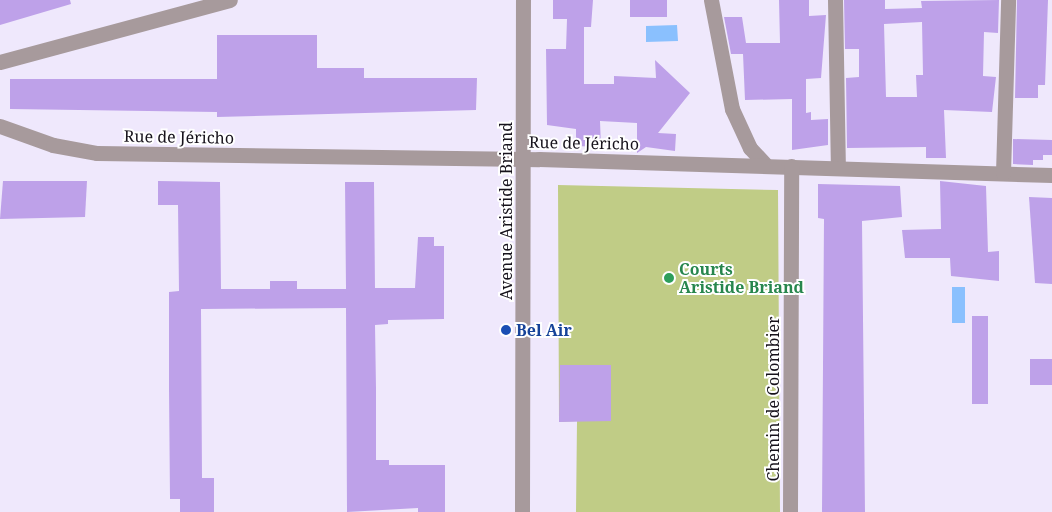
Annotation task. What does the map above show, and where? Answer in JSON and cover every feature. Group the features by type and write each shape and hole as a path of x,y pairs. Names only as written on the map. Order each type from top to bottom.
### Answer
{"street":[{"path":"0,62 191,5 230,0"},
{"name":"Avenue Aristide Briand","path":"522,512 523,0"},
{"path":"711,0 732,109 750,148 764,164"},
{"path":"835,0 838,167"},
{"path":"1003,173 1008,0"},
{"name":"Rue de Jéricho","path":"0,126 53,145 96,153 764,164 1052,175"},
{"name":"Chemin de Colombier","path":"790,512 791,166"}],"green space":[{"name":"Courts Aristide Briand","path":"558,185 778,190 780,512 576,512 577,421 559,422"}],"water":[{"path":"677,25 678,41 646,42 646,26"},
{"path":"952,287 965,287 965,323 952,323"}],"building":[{"path":"0,0 70,0 71,4 0,25"},
{"path":"553,0 593,0 591,27 584,27 584,84 614,84 614,76 656,78 655,60 690,93 658,133 676,134 675,151 646,147 637,153 637,123 600,121 601,147 576,146 576,129 547,125 546,49 566,49 567,19 553,19"},
{"path":"630,0 667,0 667,17 630,17"},
{"path":"779,0 809,0 809,16 826,15 821,78 806,79 806,113 811,112 811,120 828,119 828,145 792,150 792,99 745,100 743,54 731,54 724,17 742,17 746,43 780,43"},
{"path":"844,0 885,0 885,9 922,8 921,1 999,0 998,33 984,32 983,76 996,77 992,112 944,110 946,158 926,158 926,147 847,148 846,78 859,77 859,49 845,49","holes":["922,22 923,75 916,75 917,97 886,97 884,24"]},
{"path":"1017,0 1048,0 1045,85 1038,85 1038,98 1015,98"},
{"path":"217,35 317,35 317,68 364,68 364,78 477,78 476,110 217,117 217,112 10,109 10,79 217,79"},
{"path":"1013,139 1052,140 1052,155 1043,155 1043,160 1033,160 1033,165 1013,164"},
{"path":"3,181 87,181 85,217 0,219"},
{"path":"158,181 220,182 221,289 270,289 270,281 297,281 297,289 346,289 345,182 374,182 375,288 415,288 418,237 434,237 434,246 444,246 444,319 388,320 388,324 375,325 376,460 389,460 389,465 445,465 445,512 418,512 418,508 347,512 346,308 201,309 202,478 214,478 214,512 180,512 180,499 170,499 169,389 169,292 179,291 178,205 158,205"},
{"path":"940,181 986,186 988,252 999,251 999,281 951,276 950,258 905,258 902,230 941,229"},
{"path":"818,184 900,186 902,217 862,221 865,512 822,512 824,219 818,218"},
{"path":"1029,197 1052,198 1052,284 1035,283"},
{"path":"972,316 988,316 988,404 972,404"},
{"path":"1030,359 1052,359 1052,385 1030,385"},
{"path":"560,365 611,365 611,421 559,422"}],"place":[{"name":"Courts Aristide Briand","path":"669,278"},
{"name":"Bel Air","path":"506,330"}]}
